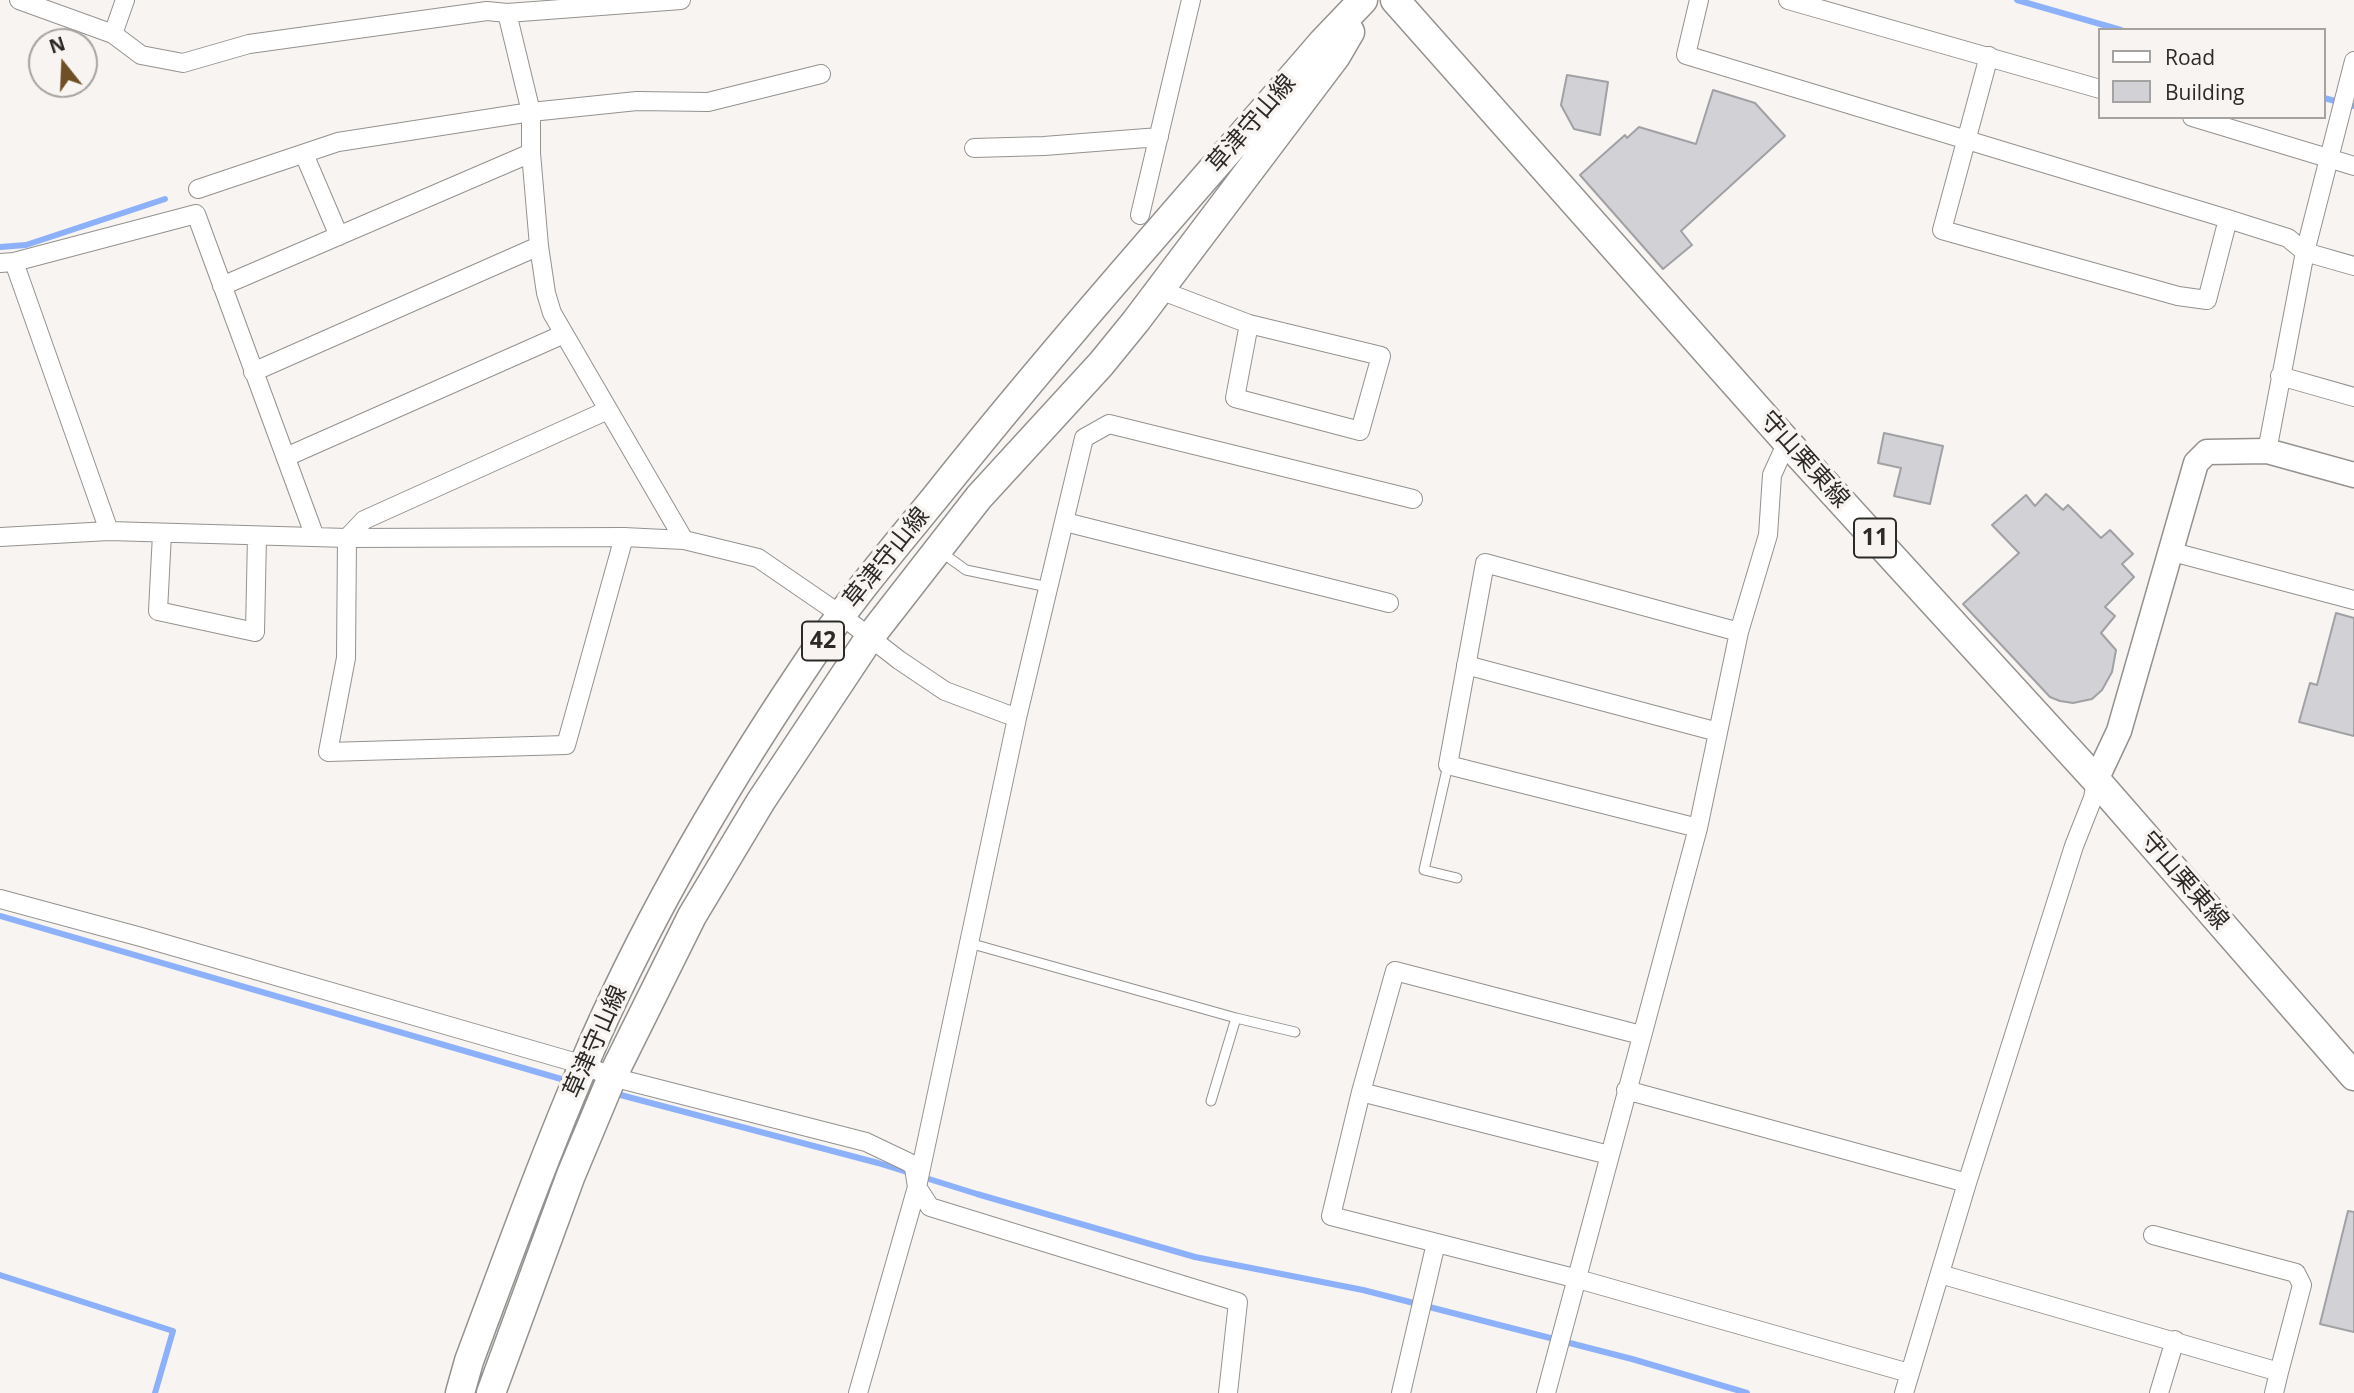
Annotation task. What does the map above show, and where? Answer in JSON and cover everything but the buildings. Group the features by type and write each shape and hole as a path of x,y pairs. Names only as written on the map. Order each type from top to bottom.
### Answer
{"main road":[{"name":"草津守山線","path":"460,1393 487,1313 584,1065 663,899 729,784 804,667 841,615 989,430 1322,43 1363,0"},
{"name":"草津守山線","path":"491,1393 571,1175 612,1077 692,916 761,801 870,637 979,497 1101,364 1160,290 1336,56 1370,0"},
{"name":"守山栗東線","path":"1395,0 1787,442 2096,780 2354,1076"}],"street":[{"path":"19,0 113,34 141,55 183,64 249,44 488,6 507,13 681,0"},
{"path":"113,34 125,0"},
{"path":"1140,215 1191,0"},
{"path":"1699,0 1686,55 2228,219 2288,238 2305,252 2354,266"},
{"path":"1788,0 2098,88"},
{"path":"507,13 531,112 531,153 539,246 552,313 684,540"},
{"path":"1989,56 1942,230 2178,296 2207,300 2228,219"},
{"path":"2267,451 2305,252 2354,61"},
{"path":"198,189 338,142 531,112 637,101 708,102 821,74"},
{"path":"2199,119 2354,166"},
{"path":"974,148 1044,146 1158,137"},
{"path":"222,286 531,153"},
{"path":"304,154 339,236"},
{"path":"109,531 7,262 196,214 315,537"},
{"path":"253,372 539,246"},
{"path":"1160,290 1249,324 1381,356 1360,430 1235,398 1249,324"},
{"path":"286,457 564,334"},
{"path":"2280,376 2354,397"},
{"path":"608,410 364,520 347,538 345,658 328,752 566,745 624,537"},
{"path":"858,1393 916,1187 1017,718 1084,438 1109,424 1413,499"},
{"path":"1546,1393 1698,828 1739,632 1768,535 1772,475 1787,442"},
{"path":"1904,1393 1967,1183 2074,846 2093,799 2096,780 2119,730 2196,463 2207,452 2267,451 2354,475"},
{"path":"1065,522 1389,603"},
{"path":"0,537 109,531 347,538 624,537 684,540 758,558 945,691 1017,718"},
{"path":"162,534 158,611 255,632 257,536"},
{"path":"2169,551 2354,600"},
{"path":"1698,828 1448,765 1485,563 1739,632"},
{"path":"1466,665 1718,733"},
{"path":"0,899 584,1065 612,1077 866,1142 910,1163 914,1168 916,1187 930,1207 1238,1302 1228,1393"},
{"path":"1641,1035 1395,971 1361,1092 1331,1216 1578,1279 1909,1373"},
{"path":"1626,1090 1967,1183"},
{"path":"1361,1092 1609,1156"},
{"path":"2153,1235 2296,1273 2302,1285 2274,1393"},
{"path":"1401,1393 1436,1243"},
{"path":"1940,1274 2279,1372"},
{"path":"2159,1393 2175,1340"}],"lane":[{"path":"938,550 966,570 1048,587"},
{"path":"1448,765 1424,870 1457,878"},
{"path":"969,943 1295,1032"},
{"path":"1210,1101 1236,1018"}],"waterway":[{"path":"2017,0 2114,28"},
{"path":"2326,99 2354,106"},
{"path":"0,247 26,245 165,199"},
{"path":"0,916 568,1081"},
{"path":"613,1093 878,1163 1195,1257 1363,1290 1632,1359 1747,1393"},
{"path":"0,1275 173,1331 155,1393"}]}
